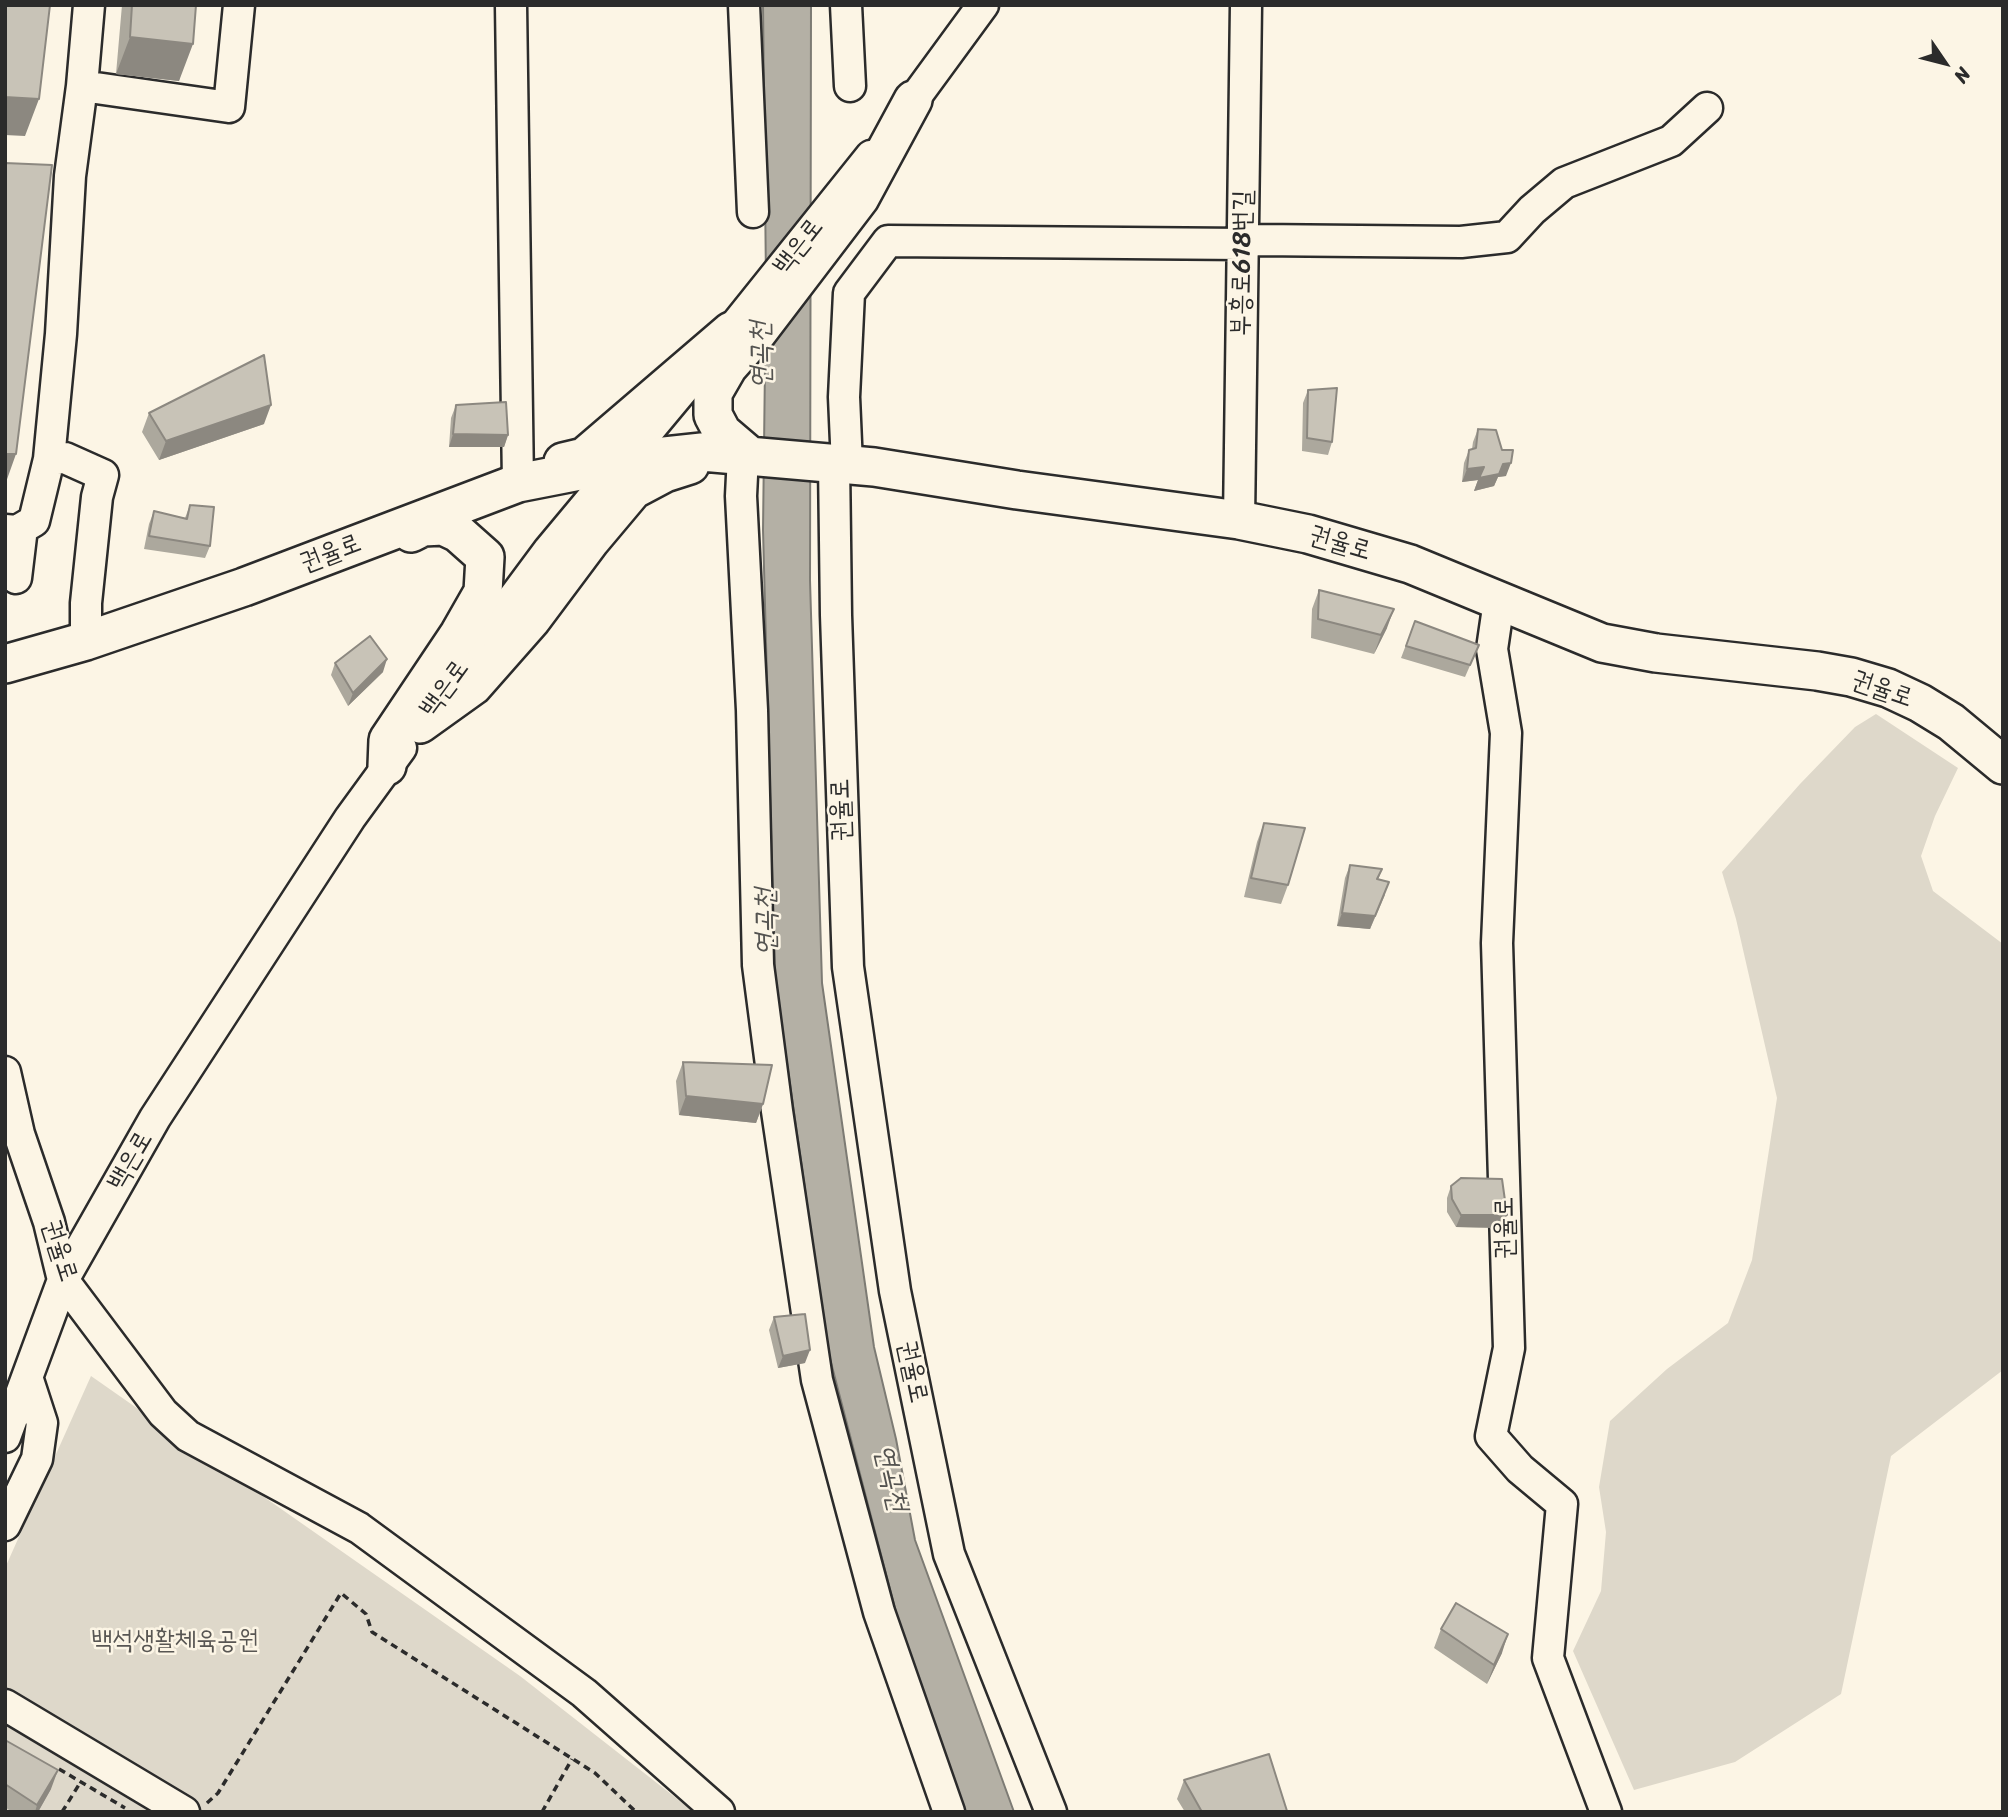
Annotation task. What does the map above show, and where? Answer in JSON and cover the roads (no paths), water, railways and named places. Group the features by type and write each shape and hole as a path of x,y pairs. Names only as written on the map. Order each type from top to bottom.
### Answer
{"main road":[{"path":"518,478 584,457 745,326 853,192 913,100"},
{"path":"420,724 473,686 532,620 591,540 633,490 665,473 742,455 722,432 713,411 713,393 728,367 745,326"},
{"name":"권율로","path":"5,664 86,641 290,570 396,530 518,478 702,452 841,464 1239,520 1350,545 1410,564 1580,635 1625,648 1817,671 1888,688 1920,702 1951,722 2003,765"},
{"path":"290,570 386,544 423,527 443,526 458,533 485,557 483,592 460,634 388,740 387,766"}],"street":[{"path":"16,578 14,529 34,521 48,459 61,334 57,175 82,86 89,5"},
{"path":"82,86 229,107 239,5"},
{"path":"511,5 518,478"},
{"path":"744,5 753,212"},
{"path":"846,5 850,86"},
{"path":"913,100 983,5"},
{"name":"부흥로618번길","path":"1239,520 1246,5"},
{"path":"841,464 849,293 888,241 1244,244 1257,240 1461,242 1507,237 1532,210 1564,183 1671,141 1707,108"},
{"name":"백은로","path":"5,1437 63,1280 155,1118 350,818 549,550 619,463 745,326"},
{"path":"742,455 741,496 752,710 758,965 776,1111 815,1366 879,1612 948,1812"},
{"path":"48,459 65,458 103,475 97,497 86,603 86,641"},
{"name":"권율로","path":"841,464 838,669 848,967 895,1291 949,1554 1051,1812"},
{"name":"권율로","path":"1499,601 1492,649 1506,733 1497,943 1509,1348 1491,1436 1520,1469 1562,1504 1548,1658 1606,1812"},
{"name":"권율로","path":"5,1072 19,1134 49,1222 63,1280 163,1413 188,1436 359,1528 584,1693 719,1812"},
{"path":"5,1525 37,1459 42,1423 28,1380"},
{"path":"5,1705 195,1808"}],"water":[{"name":"연곡천","path":"763,5 811,5 810,580 822,983 874,1347 896,1439 915,1540 1014,1812 964,1812 911,1670 828,1351 775,979 763,530 766,282"}],"park label":[{"name":"백석생활체육공원","path":"175,1641"}]}
